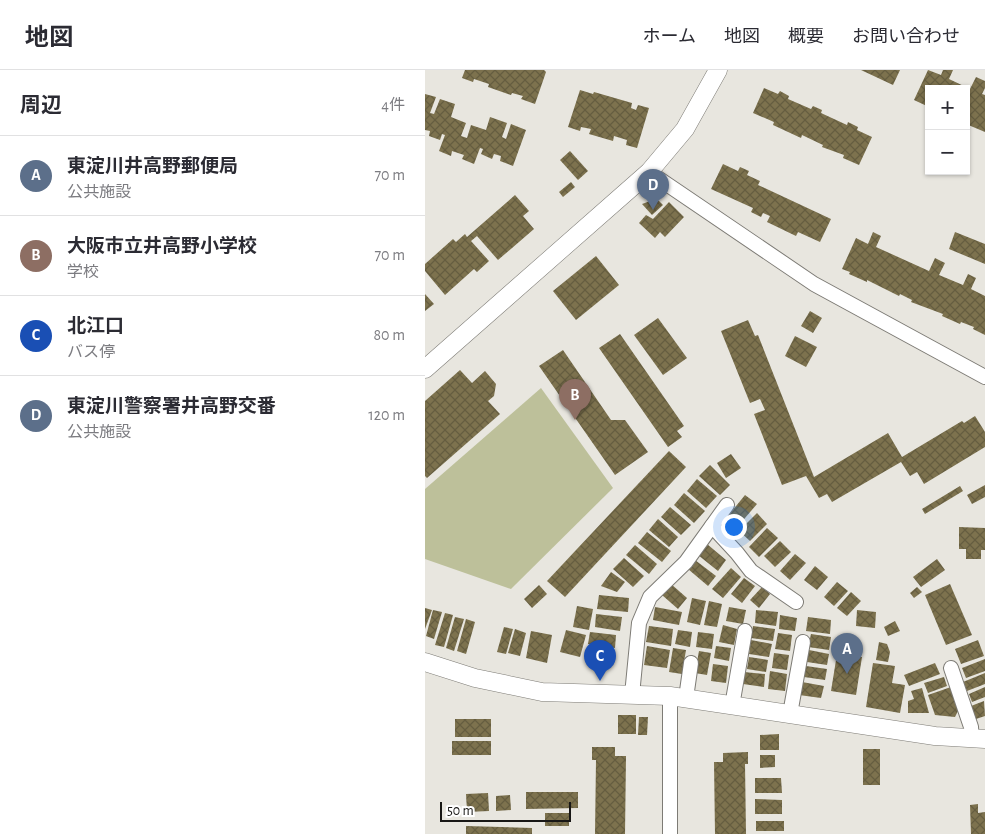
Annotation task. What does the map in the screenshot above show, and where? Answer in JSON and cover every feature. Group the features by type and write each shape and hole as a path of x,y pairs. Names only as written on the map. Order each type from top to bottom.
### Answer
{"street":[{"path":"425,369 649,172 685,128 718,70"},
{"path":"649,172 814,284 985,376"},
{"path":"632,695 639,623 650,597 686,562 727,505"},
{"path":"713,526 751,571 796,602"},
{"path":"732,706 745,631"},
{"path":"790,714 803,642"},
{"path":"425,662 475,678 542,692 678,697 935,736 979,739"},
{"path":"670,834 678,697 691,663"},
{"path":"951,668 971,727 979,739"}],"green space":[{"path":"541,388 613,488 511,589 425,559 425,489"}],"building":[{"path":"465,70 544,70 546,72 535,104 521,99 523,96 512,93 511,95 488,87 489,84 474,79 473,82 462,78"},
{"path":"861,70 900,70 893,85"},
{"path":"928,70 941,75 943,70 953,70 949,79 962,85 925,85 925,105 914,100"},
{"path":"976,77 985,81 985,88 982,94 985,95 985,132 970,126 970,89"},
{"path":"764,88 778,94 780,91 789,96 788,99 811,109 813,106 822,110 821,113 847,125 848,122 858,127 857,130 872,137 859,165 843,158 844,155 822,147 823,145 802,135 801,138 773,125 774,122 753,113"},
{"path":"580,90 632,103 631,108 636,110 638,105 649,108 637,148 626,145 627,140 614,136 613,141 589,134 591,129 581,127 580,131 568,127"},
{"path":"425,94 436,97 430,113 434,114 440,99 455,104 451,117 466,123 461,136 467,138 471,125 486,130 490,117 507,123 502,137 506,139 511,124 526,130 513,166 500,161 501,156 494,154 492,159 481,154 483,149 480,148 474,164 462,159 464,155 452,151 451,156 439,151 445,135 442,134 440,140 429,136 430,131 425,130"},
{"path":"570,151 588,171 578,180 560,160"},
{"path":"723,164 738,171 740,167 749,171 747,175 760,181 758,185 831,219 820,242 798,232 796,236 767,222 770,216 763,213 761,217 751,212 753,208 711,189"},
{"path":"571,182 575,187 563,197 559,192"},
{"path":"515,195 529,211 523,216 534,229 498,260 477,236 471,241 489,261 477,272 474,269 445,295 425,271 425,264 453,239 456,242 465,234 467,237"},
{"path":"653,200 659,201 663,205 652,215 642,204"},
{"path":"669,202 684,217 665,237 660,232 655,238 639,223 646,215 653,219"},
{"path":"873,232 881,236 876,247 929,271 935,258 945,263 939,275 963,285 968,274 976,278 971,289 985,296 985,335 973,329 974,327 961,322 960,324 942,316 943,314 911,302 912,300 900,294 899,296 867,280 867,282 849,274 850,272 842,269 856,238 868,244"},
{"path":"955,232 985,244 985,264 949,249"},
{"path":"596,256 619,285 576,320 553,291"},
{"path":"425,294 434,304 425,311"},
{"path":"810,311 822,318 813,333 801,326"},
{"path":"658,318 687,358 663,375 634,335"},
{"path":"748,320 755,336 758,335 814,477 888,433 902,457 962,421 964,423 975,416 985,432 985,447 924,484 917,472 910,476 901,462 832,502 827,494 819,498 806,476 782,485 754,414 765,410 760,399 750,403 721,331"},
{"path":"620,334 684,426 677,431 682,437 668,447 599,348"},
{"path":"795,336 817,347 806,367 785,356"},
{"path":"563,350 611,420 625,420 648,452 615,475 539,366"},
{"path":"460,370 472,383 485,371 496,384 494,396 488,401 500,414 427,478 425,476 425,401"},
{"path":"669,451 686,467 565,597 547,581"},
{"path":"731,454 741,468 726,478 717,463"},
{"path":"710,465 730,485 720,495 699,476"},
{"path":"697,479 717,496 706,508 687,491"},
{"path":"985,485 985,497 972,504 967,495"},
{"path":"960,486 963,491 925,514 922,509"},
{"path":"684,493 705,511 694,523 674,505"},
{"path":"745,495 757,504 739,525 728,516"},
{"path":"670,507 691,525 681,535 661,517"},
{"path":"757,513 767,524 750,541 739,531"},
{"path":"658,519 678,537 669,547 649,530"},
{"path":"959,527 985,528 985,550 981,550 981,559 966,559 966,549 959,549"},
{"path":"767,528 778,538 759,557 749,547"},
{"path":"647,532 671,551 662,562 638,543"},
{"path":"780,541 791,552 775,567 764,556"},
{"path":"707,544 726,560 718,571 698,555"},
{"path":"635,545 657,564 649,574 626,555"},
{"path":"795,554 806,563 790,580 780,571"},
{"path":"624,558 644,576 633,587 613,569"},
{"path":"937,559 945,570 921,587 913,577"},
{"path":"695,560 716,576 708,586 688,569"},
{"path":"815,566 828,577 817,590 804,580"},
{"path":"731,568 741,577 723,598 712,589"},
{"path":"611,572 625,582 617,592 601,586"},
{"path":"744,578 755,586 742,603 731,594"},
{"path":"837,582 848,591 834,606 824,597"},
{"path":"671,584 687,598 678,609 662,595"},
{"path":"950,584 972,635 946,645 925,595"},
{"path":"539,585 547,594 532,608 524,599"},
{"path":"762,587 770,594 759,608 750,600"},
{"path":"917,587 922,592 914,598 910,593"},
{"path":"851,592 861,601 847,616 837,608"},
{"path":"599,595 629,598 628,612 597,609"},
{"path":"692,598 706,601 700,625 687,622"},
{"path":"709,601 722,604 717,627 704,625"},
{"path":"577,606 593,609 589,630 573,627"},
{"path":"655,607 682,612 679,625 653,620"},
{"path":"729,607 746,610 743,624 726,621"},
{"path":"425,608 432,610 425,629"},
{"path":"433,610 442,612 434,639 426,636"},
{"path":"756,610 778,612 776,626 755,623"},
{"path":"857,610 876,612 875,628 856,626"},
{"path":"445,613 453,615 444,647 435,645"},
{"path":"596,614 622,617 620,631 595,627"},
{"path":"780,615 797,618 795,631 779,629"},
{"path":"455,617 464,619 454,651 446,648"},
{"path":"808,617 831,620 830,634 806,631"},
{"path":"466,619 475,622 466,654 457,651"},
{"path":"895,621 900,631 888,636 884,627"},
{"path":"723,625 737,629 734,645 719,642"},
{"path":"649,626 673,629 671,646 646,642"},
{"path":"753,626 775,629 773,641 751,638"},
{"path":"504,627 513,629 506,654 497,652"},
{"path":"515,629 526,633 520,656 508,653"},
{"path":"566,630 586,635 580,657 560,652"},
{"path":"678,630 692,632 690,647 675,644"},
{"path":"531,631 552,635 547,663 526,658"},
{"path":"590,632 616,635 615,648 588,644"},
{"path":"698,632 714,634 712,649 696,647"},
{"path":"778,633 792,635 790,651 775,649"},
{"path":"811,634 831,637 829,650 808,647"},
{"path":"751,640 772,644 769,657 749,654"},
{"path":"978,640 984,656 961,664 955,649"},
{"path":"879,642 887,644 890,652 888,662 876,660"},
{"path":"647,646 670,650 667,668 644,665"},
{"path":"716,646 731,648 729,661 714,658"},
{"path":"673,648 686,650 682,674 669,672"},
{"path":"586,649 615,653 613,665 585,660"},
{"path":"809,650 829,654 827,665 807,662"},
{"path":"699,651 711,653 707,675 695,673"},
{"path":"774,653 789,655 787,670 772,668"},
{"path":"837,654 862,657 856,695 831,691"},
{"path":"749,657 768,660 766,672 747,669"},
{"path":"985,659 985,671 966,678 962,668"},
{"path":"873,663 895,666 892,683 905,685 900,713 866,707"},
{"path":"935,663 940,674 909,686 904,675"},
{"path":"713,664 728,666 726,683 711,681"},
{"path":"806,666 827,669 825,680 804,677"},
{"path":"770,671 787,674 785,691 768,689"},
{"path":"744,672 765,674 764,687 743,684"},
{"path":"985,673 985,684 967,691 963,682"},
{"path":"944,677 947,686 928,693 924,683"},
{"path":"802,682 824,686 821,698 799,695"},
{"path":"951,687 959,709 955,717 935,715 928,695"},
{"path":"985,687 985,697 972,702 969,694"},
{"path":"922,688 929,713 908,713 908,701 914,699 911,691"},
{"path":"984,701 985,716 976,719 971,706"},
{"path":"618,715 636,715 636,734 618,734"},
{"path":"639,717 648,717 647,735 638,735"},
{"path":"455,719 491,719 491,737 455,737"},
{"path":"779,734 779,750 760,750 760,735"},
{"path":"452,741 491,741 491,755 452,755"},
{"path":"592,747 615,747 615,756 626,756 625,834 595,834 596,760 592,760"},
{"path":"863,749 880,749 880,785 863,785"},
{"path":"748,752 748,764 745,764 746,834 715,834 714,762 723,762 723,753"},
{"path":"760,755 775,755 775,767 760,768"},
{"path":"755,778 781,778 782,793 755,793"},
{"path":"526,792 578,792 578,808 526,809"},
{"path":"488,793 489,811 467,812 466,794"},
{"path":"510,795 511,810 496,811 496,796"},
{"path":"755,799 782,800 782,814 755,814"},
{"path":"978,804 978,813 985,812 985,834 971,834 970,805"},
{"path":"545,813 569,813 569,826 545,826"},
{"path":"756,821 784,821 784,831 756,831"},
{"path":"466,826 532,828 532,834 466,834"}],"place":[{"name":"東淀川警察署井高野交番","path":"653,210"},
{"name":"大阪市立井高野小学校","path":"575,420"},
{"name":"東淀川井高野郵便局","path":"847,674"},
{"name":"北江口","path":"600,681"}]}
